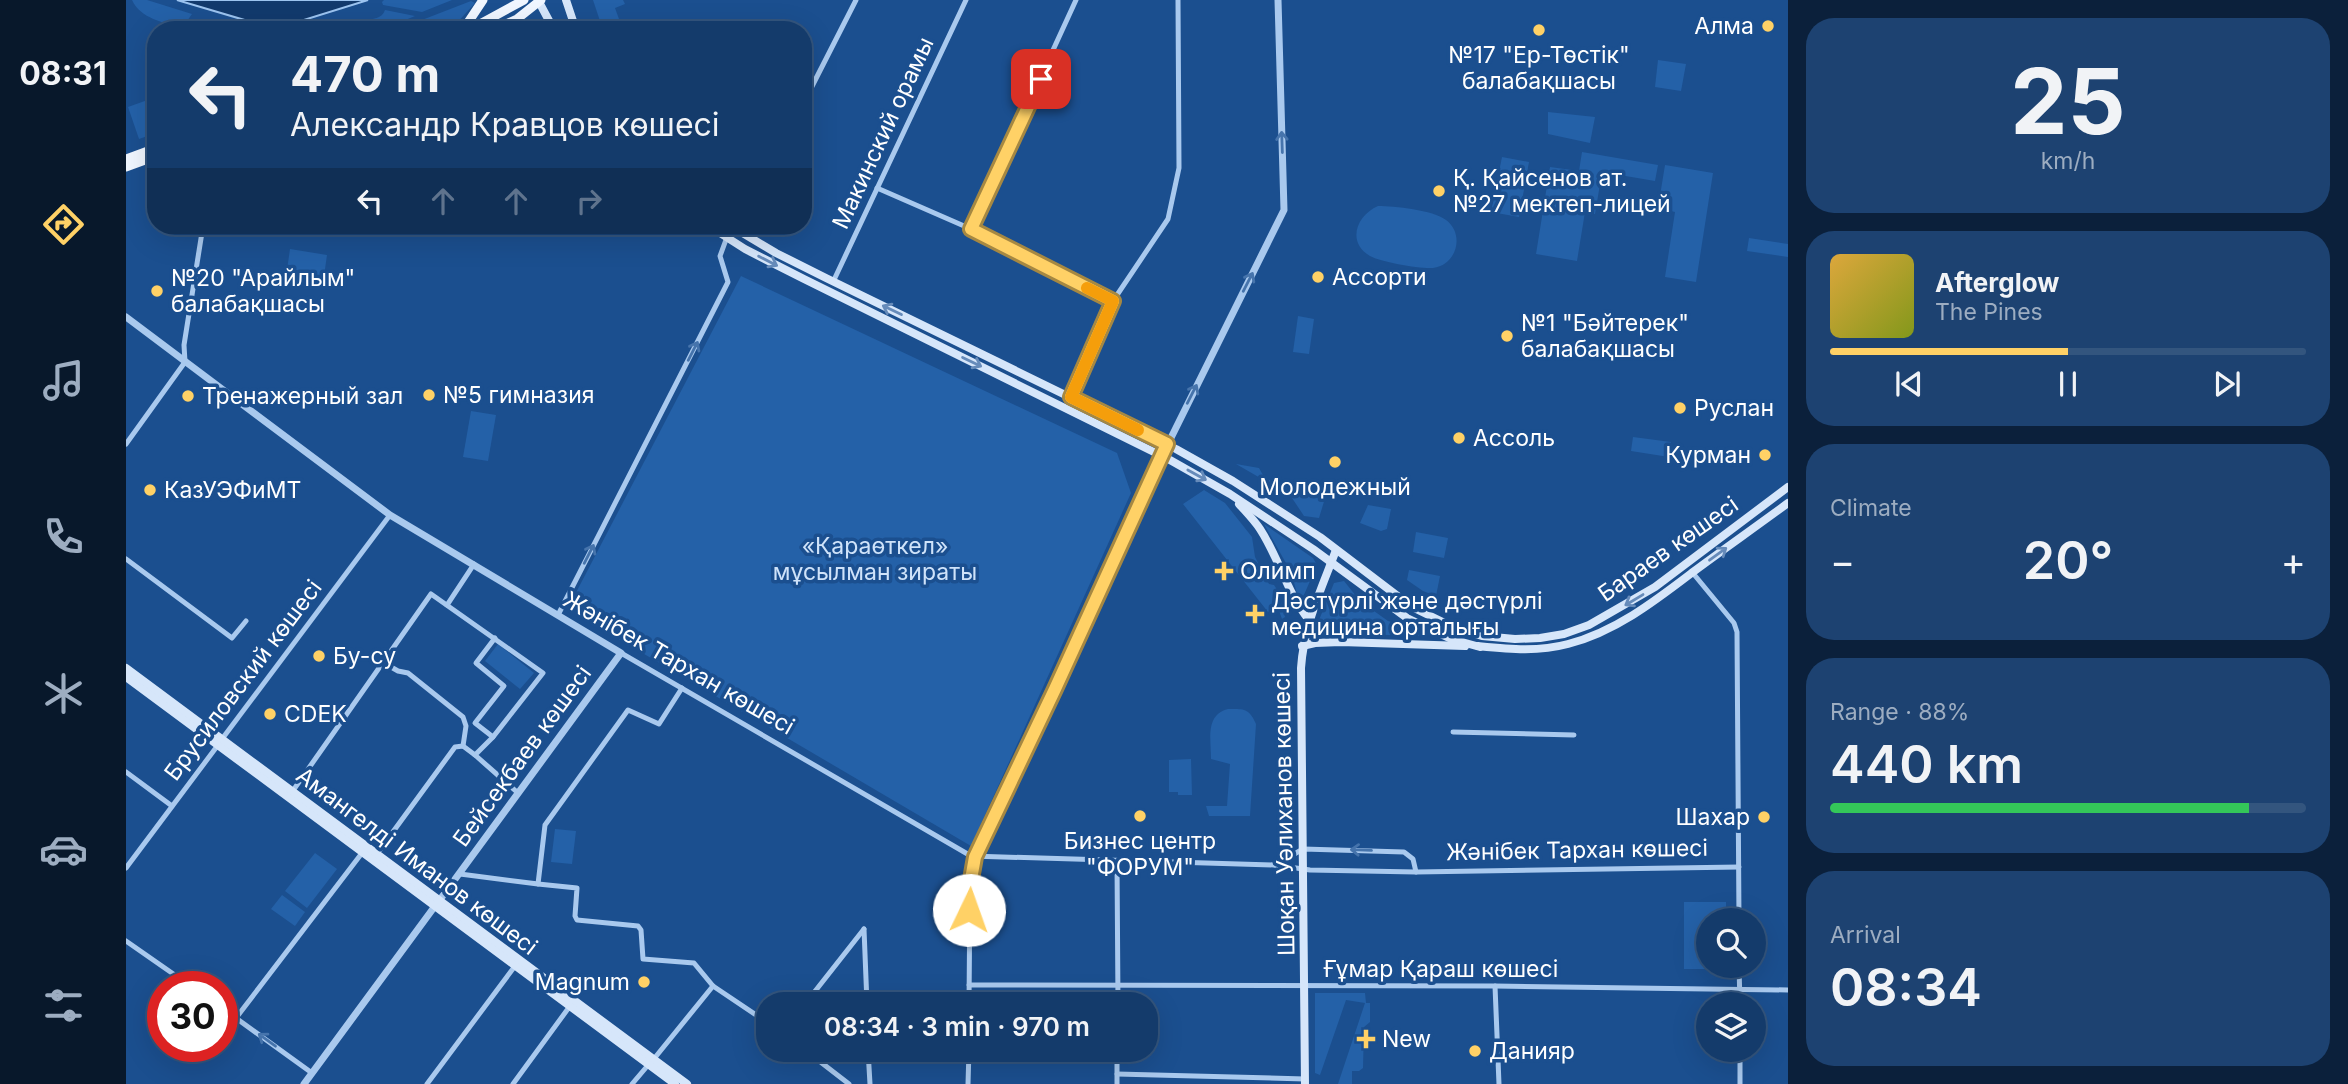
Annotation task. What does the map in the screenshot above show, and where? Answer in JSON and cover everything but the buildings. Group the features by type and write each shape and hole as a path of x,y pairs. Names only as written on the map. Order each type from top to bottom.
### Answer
{"main road":[{"path":"469,21 483,0"},
{"path":"486,21 524,0"},
{"path":"566,0 573,21"},
{"path":"513,21 540,1 550,21"},
{"path":"126,159 147,151"},
{"path":"126,167 147,159"},
{"path":"724,235 793,273 1161,456 1230,494 1331,562 1407,618 1451,639 1480,646"},
{"name":"Бараев көшесі","path":"746,235 833,282 1167,444 1233,481 1320,537 1412,607 1455,628 1482,636 1540,638 1575,631 1602,619 1655,587 1788,487"},
{"path":"1230,494 1260,528 1298,607 1309,620"},
{"name":"Бараев көшесі","path":"1480,646 1527,650 1566,645 1608,629 1661,596 1788,503"},
{"name":"Шоқан Уәлиханов көшесі","path":"1305,1082 1300,711 1302,646 1336,550"},
{"path":"1302,646 1341,642 1480,646"},
{"name":"Амангелді Иманов көшесі","path":"126,668 362,853 437,903 651,1062 675,1084"},
{"name":"Амангелді Иманов көшесі","path":"126,677 292,792 570,1006 687,1084"}],"street":[{"path":"812,86 856,0"},
{"name":"Макинский орамы","path":"833,282 966,0"},
{"path":"971,229 1076,0"},
{"path":"1071,397 1113,301 1168,219 1179,168 1178,0"},
{"path":"969,992 970,885 975,857 1161,456 1284,210 1278,0"},
{"path":"877,188 971,229 1113,301"},
{"path":"126,444 185,362 184,345 201,235"},
{"path":"558,615 729,282 720,256 727,237"},
{"name":"Жәнібек Тархан көшесі","path":"126,317 390,515 621,653 975,857 1275,865 1303,870 1416,872 1739,867"},
{"name":"Брусиловский көшесі","path":"126,868 390,515"},
{"path":"126,559 232,638 246,621"},
{"path":"447,605 474,564"},
{"path":"1687,564 1734,622 1737,632 1739,908"},
{"path":"1655,587 1661,596"},
{"path":"292,792 431,594 543,673 493,737 475,755"},
{"path":"493,737 475,723 504,685 476,663 495,638"},
{"name":"Бейсекбаев көшесі","path":"304,1084 621,653"},
{"path":"384,663 408,673 463,717 466,726 463,746"},
{"path":"538,884 545,825 628,710 659,724 682,688"},
{"path":"1453,732 1574,734"},
{"path":"376,855 455,747 463,746 518,793"},
{"path":"126,772 172,806"},
{"path":"1275,865 1303,849"},
{"name":"Жәнібек Тархан көшесі","path":"1303,849 1404,852 1413,859 1416,872"},
{"path":"238,1015 362,853"},
{"path":"1117,862 1118,992"},
{"path":"460,874 577,888 577,920 638,926 641,930 643,959 694,963 713,986 756,1015"},
{"path":"815,992 864,929 867,992"},
{"path":"126,941 169,971"},
{"path":"427,1084 515,965"},
{"path":"1740,978 1740,989"},
{"name":"Ғұмар Қараш көшесі","path":"969,985 1495,986 1788,990"},
{"path":"632,1084 713,986"},
{"path":"1495,986 1499,1084"},
{"path":"513,1084 570,1006"},
{"path":"238,1019 312,1073"},
{"path":"820,1062 849,1084"},
{"path":"869,1062 870,1084"},
{"path":"968,1084 969,1062"},
{"path":"1117,1062 1117,1084"},
{"path":"1740,1062 1740,1084"},
{"path":"1117,1074 1305,1082"}],"green space":[{"path":"132,0 147,0 192,14 187,21 158,21 141,12"},
{"path":"384,0 452,0 422,12 383,5"},
{"path":"593,0 623,0 625,4 615,8 620,21 600,21"},
{"path":"471,1 475,3 459,21 419,21"},
{"path":"385,10 415,16 403,21 363,21 384,13"},
{"path":"1658,60 1686,64 1681,91 1655,87"},
{"path":"147,100 147,136 139,139 128,107"},
{"path":"1548,112 1595,117 1590,143 1548,134"},
{"path":"1582,152 1658,165 1655,181 1602,172 1595,214 1585,212 1577,261 1536,254 1550,167 1579,171"},
{"path":"1502,157 1529,162 1519,217 1491,212"},
{"path":"1665,165 1713,173 1696,282 1665,277 1675,212 1658,208"},
{"path":"1378,206 1423,211 1446,220 1452,226 1457,241 1453,255 1441,266 1433,268 1401,265 1370,256 1358,244 1357,229 1365,216"},
{"path":"1749,238 1788,244 1788,257 1747,251"},
{"path":"290,249 327,255 324,276 287,270"},
{"name":"«Қараөткел» мұсылман зираты","path":"741,276 1117,453 1131,493 971,846 571,611 569,606"},
{"path":"1298,316 1314,319 1309,354 1293,352"},
{"path":"471,411 496,415 488,461 463,457"},
{"path":"1633,437 1671,442 1669,457 1631,451"},
{"path":"1236,464 1259,468 1268,480 1278,480 1326,495 1319,518 1304,516 1290,495"},
{"path":"1204,490 1225,503 1252,537 1255,557 1269,584 1274,585 1283,599 1285,617 1282,619 1278,608 1268,612 1183,504"},
{"path":"1368,505 1391,509 1387,529 1381,531 1360,523"},
{"path":"1264,524 1313,558 1317,565 1300,604 1291,572"},
{"path":"1416,532 1448,538 1444,558 1413,552"},
{"path":"1409,570 1440,576 1436,596 1407,580"},
{"path":"1344,581 1360,601 1388,621 1406,626 1425,636 1318,633 1317,625 1334,583"},
{"path":"498,644 534,673 520,689 485,661"},
{"path":"1228,709 1245,711 1256,724 1250,816 1209,816 1206,806 1227,806 1230,764 1211,759 1210,736 1216,717"},
{"path":"1191,759 1192,795 1169,792 1169,760"},
{"path":"555,829 576,831 572,864 551,862"},
{"path":"315,853 337,869 307,908 285,891"},
{"path":"282,895 305,912 295,926 271,909"},
{"path":"1684,902 1726,902 1726,908 1696,908 1696,969 1684,969"},
{"path":"1315,993 1365,993 1366,1003 1370,1003 1370,1022 1364,1027 1363,1068 1352,1071 1352,1084 1338,1084 1365,1003 1346,1000 1320,1075 1315,1073"}],"shaded area":[{"path":"177,0 368,0 301,21 248,21"}],"slow traffic":[{"path":"1087,288 1113,301 1071,397 1138,430"}],"place":[{"name":"Алма","path":"1768,26"},
{"name":"№17 \"Ер-Төстік\" балабақшасы","path":"1539,30"},
{"name":"Қ. Қайсенов ат. №27 мектеп-лицей","path":"1439,191"},
{"name":"Ассорти","path":"1318,277"},
{"name":"№20 \"Арайлым\" балабақшасы","path":"157,291"},
{"name":"№1 \"Бәйтерек\" балабақшасы","path":"1507,336"},
{"name":"№5 гимназия","path":"429,395"},
{"name":"Тренажерный зал","path":"188,396"},
{"name":"Руслан","path":"1680,408"},
{"name":"Ассоль","path":"1459,438"},
{"name":"Курман","path":"1765,455"},
{"name":"Молодежный","path":"1335,462"},
{"name":"КазУЭФиМТ","path":"150,490"},
{"name":"Олимп","path":"1224,571"},
{"name":"Дәстүрлі және дәстүрлі медицина орталығы","path":"1255,614"},
{"name":"Бу-су","path":"319,656"},
{"name":"CDEK","path":"270,714"},
{"name":"Бизнес центр \"ФОРУМ\"","path":"1140,816"},
{"name":"Шахар","path":"1764,817"},
{"name":"Magnum","path":"644,982"},
{"name":"New","path":"1366,1039"},
{"name":"Данияр","path":"1475,1051"}],"route":[{"path":"969,910 975,857 1167,444 1071,397 1113,301 971,229 1041,79"}]}
